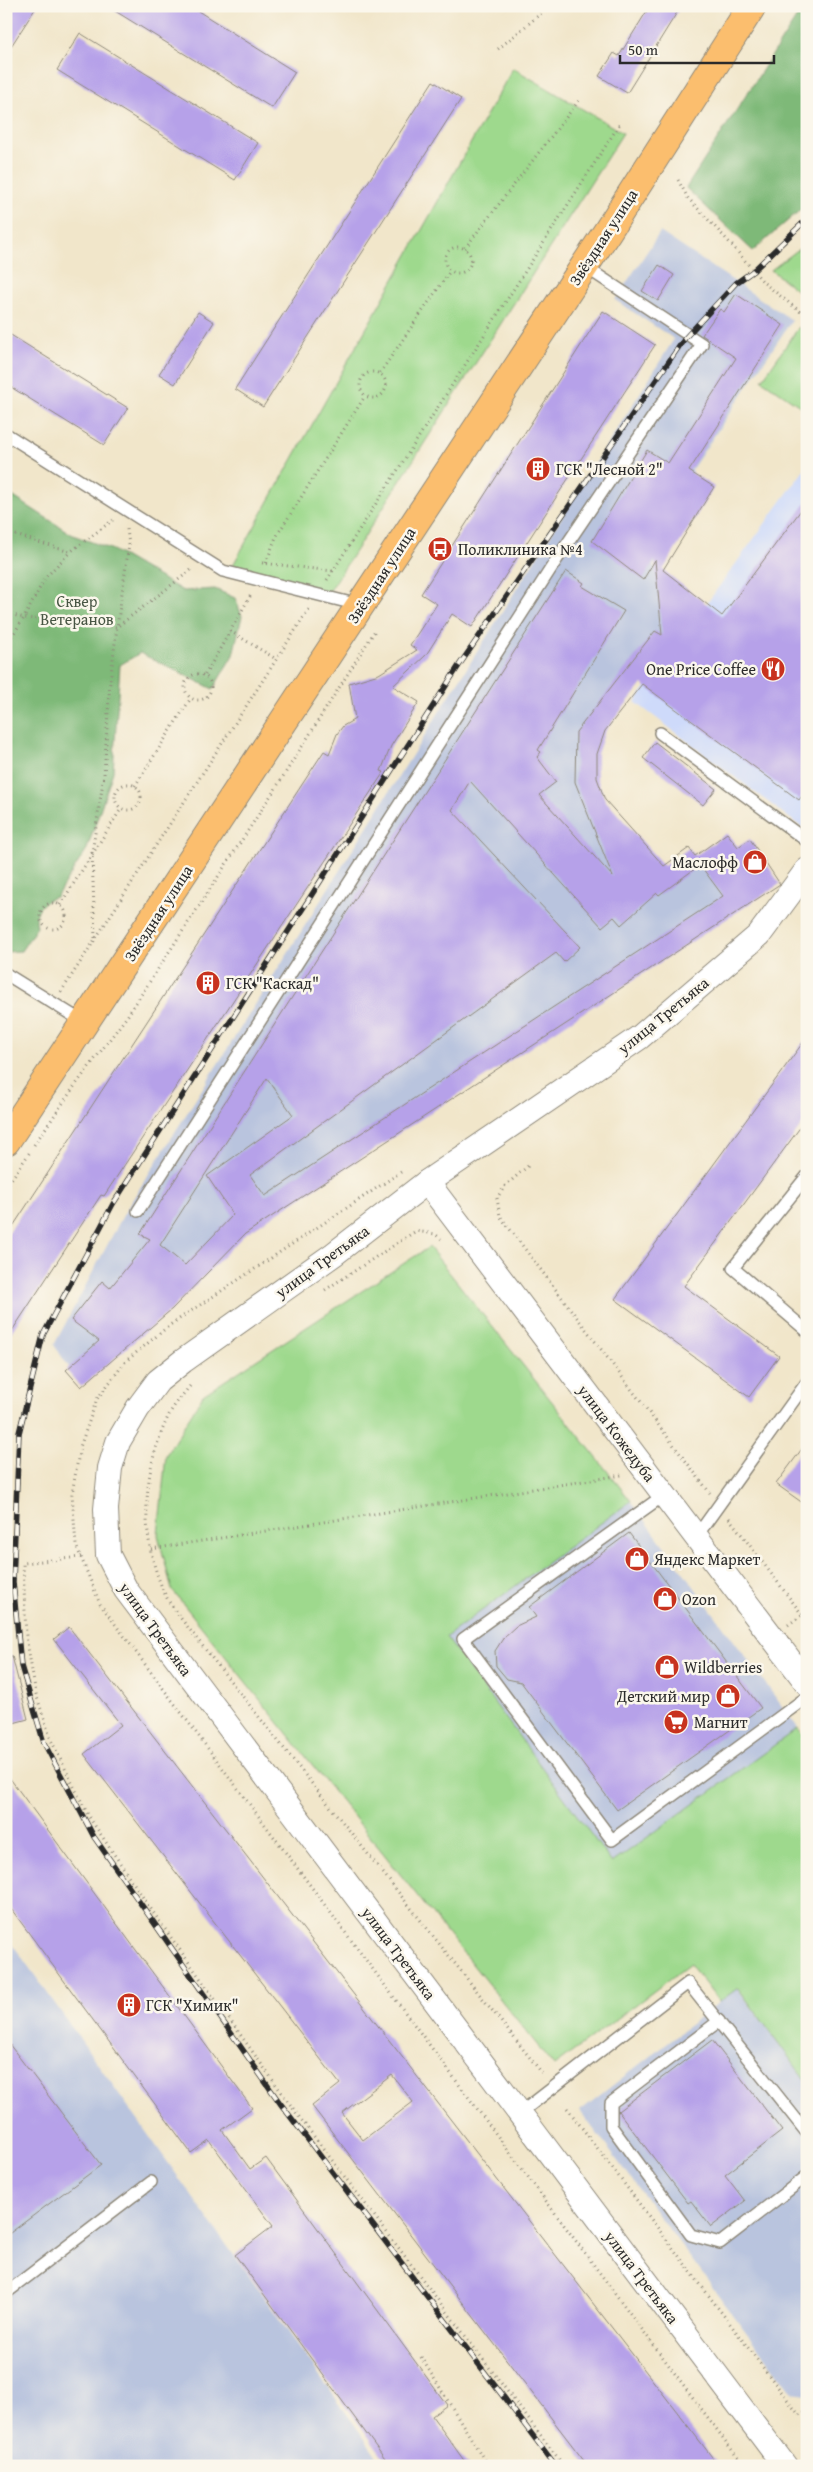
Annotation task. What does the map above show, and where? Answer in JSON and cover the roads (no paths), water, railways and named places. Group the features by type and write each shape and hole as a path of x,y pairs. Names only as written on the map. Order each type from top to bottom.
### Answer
{"main road":[{"name":"Звёздная улица","path":"6,1141 85,1023 369,615 584,266 752,6"}],"street":[{"name":"улица Третьяка","path":"785,2466 126,1590 108,1555 106,1509 110,1468 118,1442 138,1408 158,1381 182,1361 334,1254 427,1182 640,1037 759,935 805,876"},
{"name":"улица Кожедуба","path":"427,1182 655,1501 696,1537 807,1683"}],"lane":[{"path":"138,1211 557,559 702,344 584,266"},
{"path":"6,434 223,571 318,595 369,615"},
{"path":"660,733 807,841"},
{"path":"6,974 85,1023"},
{"path":"807,1176 733,1268 807,1330"},
{"path":"696,1537 807,1382"},
{"path":"655,1501 463,1640 612,1840 807,1697"},
{"path":"519,2114 688,1983 807,2133"},
{"path":"719,2021 611,2103 611,2126 691,2235 720,2243 807,2176"},
{"path":"6,2293 151,2182"}],"railway":[{"path":"556,2466 280,2103 94,1837 44,1743 21,1666 13,1582 19,1433 43,1335 113,1204 460,664 685,338 736,283 753,271 807,219"}],"place":[{"name":"ГСК \"Лесной 2\"","path":"538,469"},
{"name":"Поликлиника №4","path":"440,549"},
{"name":"One Price Coffee","path":"773,669"},
{"name":"Маслофф","path":"755,862"},
{"name":"ГСК \"Каскад\"","path":"208,983"},
{"name":"Яндекс Маркет","path":"637,1559"},
{"name":"Ozon","path":"665,1599"},
{"name":"Wildberries","path":"667,1667"},
{"name":"Детский мир","path":"728,1696"},
{"name":"Магнит","path":"676,1722"},
{"name":"ГСК \"Химик\"","path":"129,2005"}],"park label":[{"name":"Сквер Ветеранов","path":"77,610"}]}
